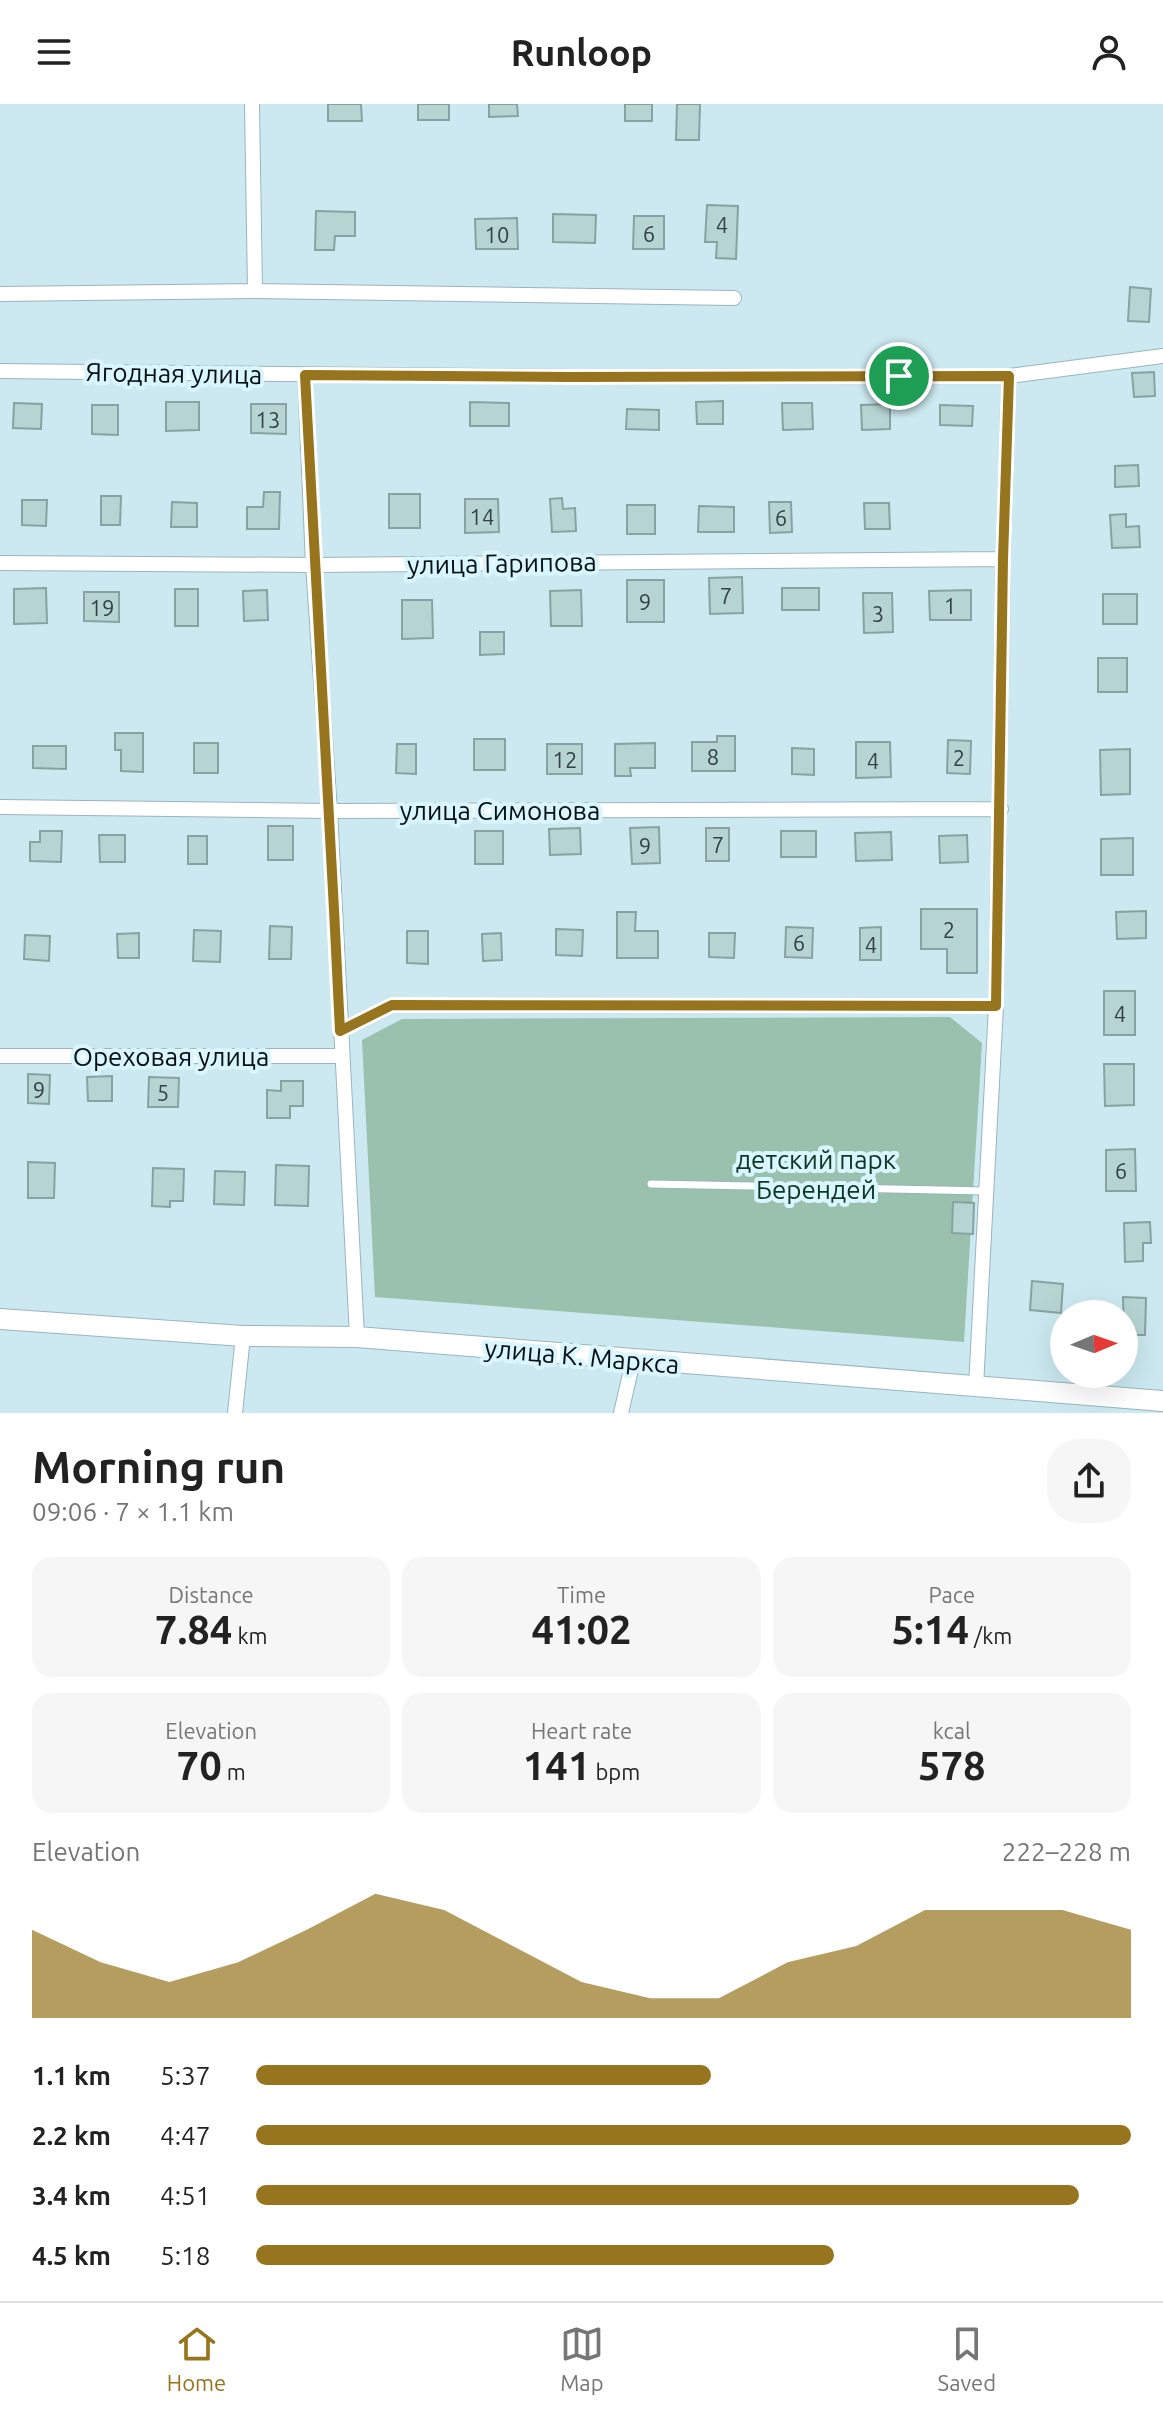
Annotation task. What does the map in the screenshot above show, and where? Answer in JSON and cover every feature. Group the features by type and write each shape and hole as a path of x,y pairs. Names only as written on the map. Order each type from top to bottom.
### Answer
{"main road":[{"name":"улица К. Маркса","path":"0,1319 243,1336 357,1337 1163,1401"}],"street":[{"path":"252,104 255,291"},
{"path":"0,294 255,291 734,298"},
{"name":"Ягодная улица","path":"0,371 570,377 1009,376 1163,356"},
{"path":"305,375 357,1337"},
{"path":"976,1387 996,1006 1009,376"},
{"name":"улица Гарипова","path":"0,563 313,565 1003,559"},
{"name":"улица Симонова","path":"0,807 330,811 1001,809"},
{"path":"340,1031 392,1005 996,1006"},
{"name":"Ореховая улица","path":"0,1056 342,1056"},
{"path":"235,1413 243,1336"},
{"path":"621,1413 633,1361"}],"lane":[{"path":"651,1184 986,1191"}],"green space":[{"name":"детский парк Берендей","path":"950,1017 982,1043 964,1342 375,1297 362,1040 402,1019"}],"building":[{"path":"328,104 361,104 362,121 328,121"},
{"path":"418,104 449,104 449,120 418,120"},
{"path":"489,104 517,104 518,116 489,117"},
{"path":"625,104 652,104 652,121 625,121"},
{"path":"677,104 700,104 699,140 676,140"},
{"path":"707,205 738,206 736,259 716,258 717,242 705,242"},
{"path":"316,211 355,212 355,236 335,236 334,250 315,250"},
{"path":"553,214 596,215 595,243 553,242"},
{"path":"634,216 664,216 664,249 633,249"},
{"path":"517,218 518,249 476,249 475,219"},
{"path":"1130,287 1151,289 1149,322 1128,321"},
{"path":"1154,372 1155,396 1134,397 1132,373"},
{"path":"723,401 723,424 697,424 696,402"},
{"path":"166,402 199,402 199,430 166,431"},
{"path":"470,402 509,403 509,426 470,426"},
{"path":"14,403 42,404 41,429 13,428"},
{"path":"782,403 812,403 813,429 783,430"},
{"path":"251,404 286,404 286,434 251,433"},
{"path":"890,404 890,429 862,430 861,405"},
{"path":"92,405 118,405 118,435 92,434"},
{"path":"940,405 973,406 972,426 940,425"},
{"path":"627,409 659,410 659,430 626,429"},
{"path":"1138,465 1139,486 1115,487 1115,466"},
{"path":"264,492 280,492 279,529 247,529 247,507 263,507"},
{"path":"389,494 420,494 420,528 389,528"},
{"path":"101,496 121,496 120,525 101,525"},
{"path":"562,498 563,509 575,508 576,531 552,532 550,499"},
{"path":"465,499 498,499 499,532 465,533"},
{"path":"22,500 47,500 46,526 22,525"},
{"path":"172,502 197,503 197,527 171,527"},
{"path":"769,502 791,502 792,532 770,533"},
{"path":"864,503 889,503 890,529 865,529"},
{"path":"627,505 655,505 655,534 627,534"},
{"path":"699,506 734,507 734,532 698,532"},
{"path":"1126,514 1126,527 1139,526 1140,547 1112,548 1110,515"},
{"path":"742,577 743,613 710,614 709,578"},
{"path":"627,580 664,580 664,622 627,622"},
{"path":"46,588 47,623 14,624 14,589"},
{"path":"782,588 819,588 819,610 782,610"},
{"path":"175,589 198,589 198,626 175,626"},
{"path":"267,590 268,620 244,621 243,591"},
{"path":"581,590 582,626 551,626 550,591"},
{"path":"971,590 971,620 930,620 929,591"},
{"path":"84,592 119,592 119,622 84,621"},
{"path":"863,593 892,593 893,632 864,633"},
{"path":"1103,594 1137,594 1137,624 1103,624"},
{"path":"402,600 432,600 433,638 402,639"},
{"path":"480,632 504,632 504,654 480,655"},
{"path":"1098,658 1127,658 1127,692 1098,692"},
{"path":"115,733 143,733 143,772 121,771 121,750 115,750"},
{"path":"717,736 735,736 735,771 692,771 692,742 717,742"},
{"path":"474,739 505,739 505,770 474,770"},
{"path":"948,740 971,741 970,774 947,773"},
{"path":"856,742 890,742 891,777 856,778"},
{"path":"194,743 218,743 218,773 194,773"},
{"path":"655,743 655,768 630,768 631,776 615,776 615,744"},
{"path":"397,744 416,744 416,774 396,773"},
{"path":"547,744 582,744 582,774 547,774"},
{"path":"33,746 66,746 66,769 33,768"},
{"path":"792,748 814,749 814,775 792,774"},
{"path":"1130,749 1130,794 1101,795 1100,750"},
{"path":"268,826 293,826 293,860 268,860"},
{"path":"659,827 660,863 632,864 630,828"},
{"path":"580,828 581,854 550,855 549,829"},
{"path":"706,828 729,828 729,861 706,861"},
{"path":"40,831 62,831 61,862 30,861 30,842 40,842"},
{"path":"475,831 503,831 503,864 475,864"},
{"path":"781,831 816,831 816,857 781,857"},
{"path":"891,832 892,860 856,861 855,833"},
{"path":"99,835 125,835 125,862 100,862"},
{"path":"967,835 968,862 940,863 939,836"},
{"path":"188,836 207,836 207,864 188,864"},
{"path":"1133,838 1133,875 1101,875 1101,839"},
{"path":"921,909 977,909 977,973 947,973 947,949 921,949"},
{"path":"1146,911 1146,938 1117,939 1116,912"},
{"path":"617,912 636,912 635,931 658,931 658,958 617,958"},
{"path":"270,926 292,927 291,959 269,959"},
{"path":"786,927 813,928 812,958 785,957"},
{"path":"881,927 881,960 860,960 860,928"},
{"path":"556,929 583,930 582,956 556,955"},
{"path":"194,930 221,931 220,962 193,961"},
{"path":"407,931 428,931 428,964 407,963"},
{"path":"139,933 139,958 118,958 117,934"},
{"path":"501,933 502,960 483,961 482,934"},
{"path":"709,933 735,933 734,958 709,957"},
{"path":"25,935 50,936 49,961 24,959"},
{"path":"1104,991 1135,991 1135,1035 1104,1035"},
{"path":"1104,1064 1134,1064 1134,1105 1105,1106"},
{"path":"28,1074 50,1075 49,1104 28,1103"},
{"path":"112,1076 112,1101 88,1101 87,1077"},
{"path":"149,1077 179,1078 178,1107 148,1107"},
{"path":"281,1081 303,1081 303,1106 290,1106 290,1118 267,1118 267,1090 281,1091"},
{"path":"1135,1149 1136,1191 1106,1191 1106,1150"},
{"path":"28,1162 55,1163 54,1198 28,1198"},
{"path":"276,1165 309,1166 308,1206 275,1205"},
{"path":"153,1168 184,1169 183,1201 170,1201 170,1207 152,1206"},
{"path":"215,1171 245,1172 244,1205 214,1204"},
{"path":"953,1202 974,1203 973,1234 952,1233"},
{"path":"1150,1222 1151,1243 1143,1243 1143,1261 1125,1262 1124,1223"},
{"path":"1032,1281 1063,1284 1062,1300 1050,1300 1050,1312 1030,1310"},
{"path":"1123,1297 1146,1298 1145,1335 1138,1335 1138,1300 1123,1300"}],"route":[{"path":"305,375 899,376 1009,376 996,1006 392,1005 340,1031 305,375"}]}
